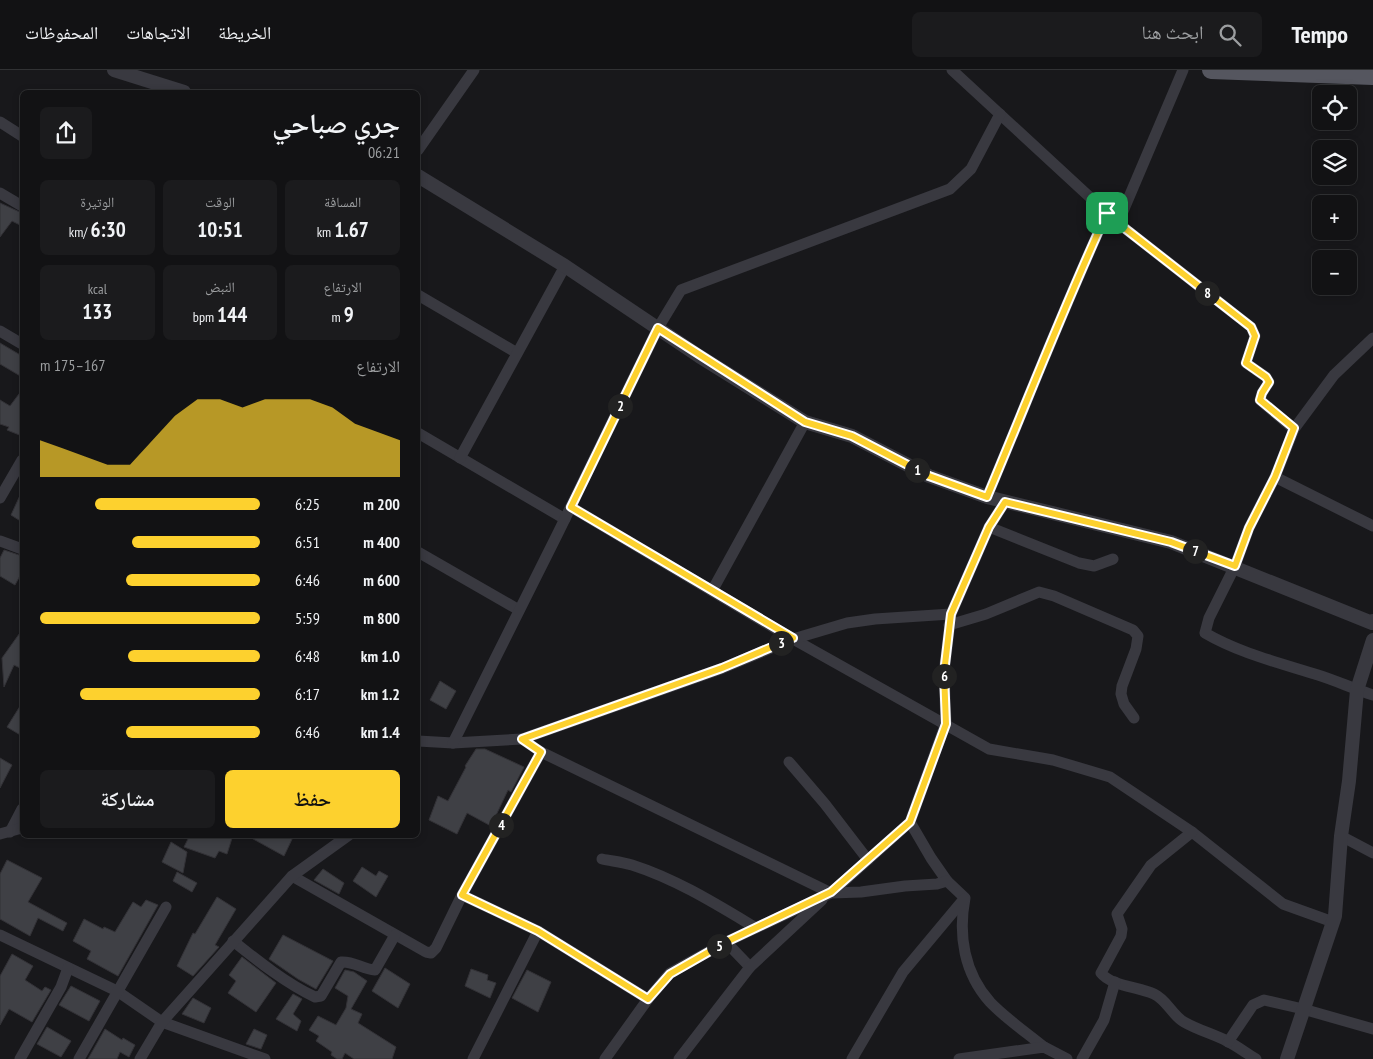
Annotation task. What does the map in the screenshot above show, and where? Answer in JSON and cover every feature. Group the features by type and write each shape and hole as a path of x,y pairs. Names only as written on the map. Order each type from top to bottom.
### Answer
{"main road":[{"path":"1211,70 1373,76"}],"street":[{"path":"114,70 178,90"},
{"path":"420,147 474,70"},
{"path":"952,70 1118,223 1251,327 1255,336 1246,363 1266,377 1269,382 1260,400 1294,428"},
{"path":"1118,223 1183,70"},
{"path":"453,742 658,328 681,290 950,189 970,169 1000,114"},
{"path":"0,122 20,135"},
{"path":"420,177 565,266 805,422 852,436 929,476 987,497 1171,542 1373,622"},
{"path":"0,193 20,205"},
{"path":"987,497 1078,277 1107,213"},
{"path":"460,458 565,266"},
{"path":"420,297 517,353"},
{"path":"0,331 20,343"},
{"path":"1373,338 1334,375 1294,428 1275,477 1249,528 1235,566 1209,618 1205,633 1261,657 1323,676 1373,695"},
{"path":"712,591 805,422"},
{"path":"420,434 565,519"},
{"path":"0,498 20,463"},
{"path":"1275,477 1373,526"},
{"path":"679,1059 750,967 910,822 946,724 944,673 950,620 989,527 1005,502"},
{"path":"571,507 793,638 989,749 1053,760 1110,777 1192,832 1283,904 1332,922"},
{"path":"989,527 1079,564 1094,566 1113,559"},
{"path":"0,541 20,548"},
{"path":"420,553 519,610"},
{"path":"420,741 453,742 522,739 722,668 793,638 847,623 875,619 950,620 986,614 1039,592 1054,596 1133,630 1138,636 1136,649 1122,686 1121,694 1124,704 1134,718"},
{"path":"1287,1059 1302,1009 1335,916 1341,836 1349,781 1357,690 1373,640"},
{"path":"522,739 541,752 831,892"},
{"path":"292,876 395,935 431,953 436,948 462,895 541,752"},
{"path":"788,762 825,804 868,860"},
{"path":"5,833 20,812"},
{"path":"910,822 947,881 966,898"},
{"path":"5,833 20,829"},
{"path":"1192,832 1151,865 1116,914 1122,929 1121,936 1101,971 1102,976 1115,982 1155,994 1184,1022 1228,1042 1256,1059"},
{"path":"1341,836 1373,853"},
{"path":"140,1059 162,1022 292,876 345,838"},
{"path":"602,859 632,865 674,882 756,928"},
{"path":"605,1059 648,999 670,974 726,942 831,892 861,892 937,884 947,881"},
{"path":"462,895 538,931 648,999"},
{"path":"966,898 962,916 964,955 971,973 990,1002 1044,1047 1067,1059"},
{"path":"852,1059 903,972 966,898"},
{"path":"79,1059 166,907"},
{"path":"473,1059 538,931"},
{"path":"0,935 117,991 162,1022 265,1059"},
{"path":"233,941 256,959 315,997 321,996 341,962 348,961 370,970 375,970 395,935"},
{"path":"726,942 750,967"},
{"path":"20,1059 61,986 68,968"},
{"path":"1082,1059 1104,1020 1115,982"},
{"path":"1228,1042 1253,1005 1264,1000 1373,1029"},
{"path":"960,1059 1044,1047"}],"building":[{"path":"0,203 20,212 20,225 12,221 0,237"},
{"path":"0,343 20,355 20,376 0,364"},
{"path":"20,393 20,435 7,430 9,427 0,424 0,400 10,406"},
{"path":"20,495 20,521 11,515"},
{"path":"4,550 20,555 20,576 15,585 0,576 0,558"},
{"path":"20,633 20,668 14,665 4,687 2,658"},
{"path":"440,681 456,691 446,709 430,700"},
{"path":"20,706 20,735 7,727"},
{"path":"476,749 485,749 524,767 511,792 508,790 491,826 467,813 457,834 429,820 438,796 448,801 465,766"},
{"path":"0,758 12,765 0,788"},
{"path":"188,838 232,838 227,854 219,851 215,858 184,847"},
{"path":"251,838 293,838 284,856"},
{"path":"171,842 187,852 183,873 162,862"},
{"path":"7,860 42,878 28,902 67,923 63,931 38,918 30,936 0,919 0,874"},
{"path":"362,867 376,876 379,871 388,876 376,897 353,881"},
{"path":"323,869 344,883 339,894 314,880"},
{"path":"177,872 197,883 192,892 173,881"},
{"path":"217,897 236,909 215,945 219,947 193,976 177,966 193,933 195,934"},
{"path":"146,900 158,905 118,976 87,959 91,951 73,941 84,919 103,929 104,927 115,932 133,902 141,907"},
{"path":"283,935 333,961 316,989 269,959"},
{"path":"12,954 33,966 25,980 42,991 45,987 51,990 32,1022 9,1009 0,1025 0,976"},
{"path":"242,957 276,983 256,1012 228,993 236,981 229,975"},
{"path":"385,968 410,984 398,1008 372,991"},
{"path":"471,969 488,975 487,980 496,983 490,998 465,986"},
{"path":"345,970 354,972 367,981 351,1009 362,1014 358,1023 396,1047 392,1059 354,1059 345,1053 342,1059 337,1059 331,1055 332,1052 316,1041 319,1036 309,1030 318,1016 336,1025 346,1008 348,996 335,988"},
{"path":"527,970 551,982 538,1012 512,998"},
{"path":"71,986 100,1001 89,1021 59,1005"},
{"path":"293,994 302,999 293,1014 301,1021 297,1031 276,1019"},
{"path":"193,998 211,1008 204,1023 182,1014"},
{"path":"47,1027 71,1041 61,1057 37,1044"},
{"path":"105,1029 122,1040 123,1038 135,1045 129,1057 120,1052 117,1059 88,1059"},
{"path":"254,1029 267,1035 261,1049 246,1044"}],"route":[{"path":"1107,213 1251,327 1255,336 1246,363 1247,366 1266,377 1269,382 1260,400 1294,428 1275,477 1249,528 1235,566 1171,542 1005,502 989,527 951,614 944,673 946,724 910,822 831,892 726,942 670,974 648,999 538,931 462,895 541,752 522,739 722,668 793,638 571,507 658,328 699,356 805,422 852,436 929,476 987,497 1078,277 1107,213"}]}
